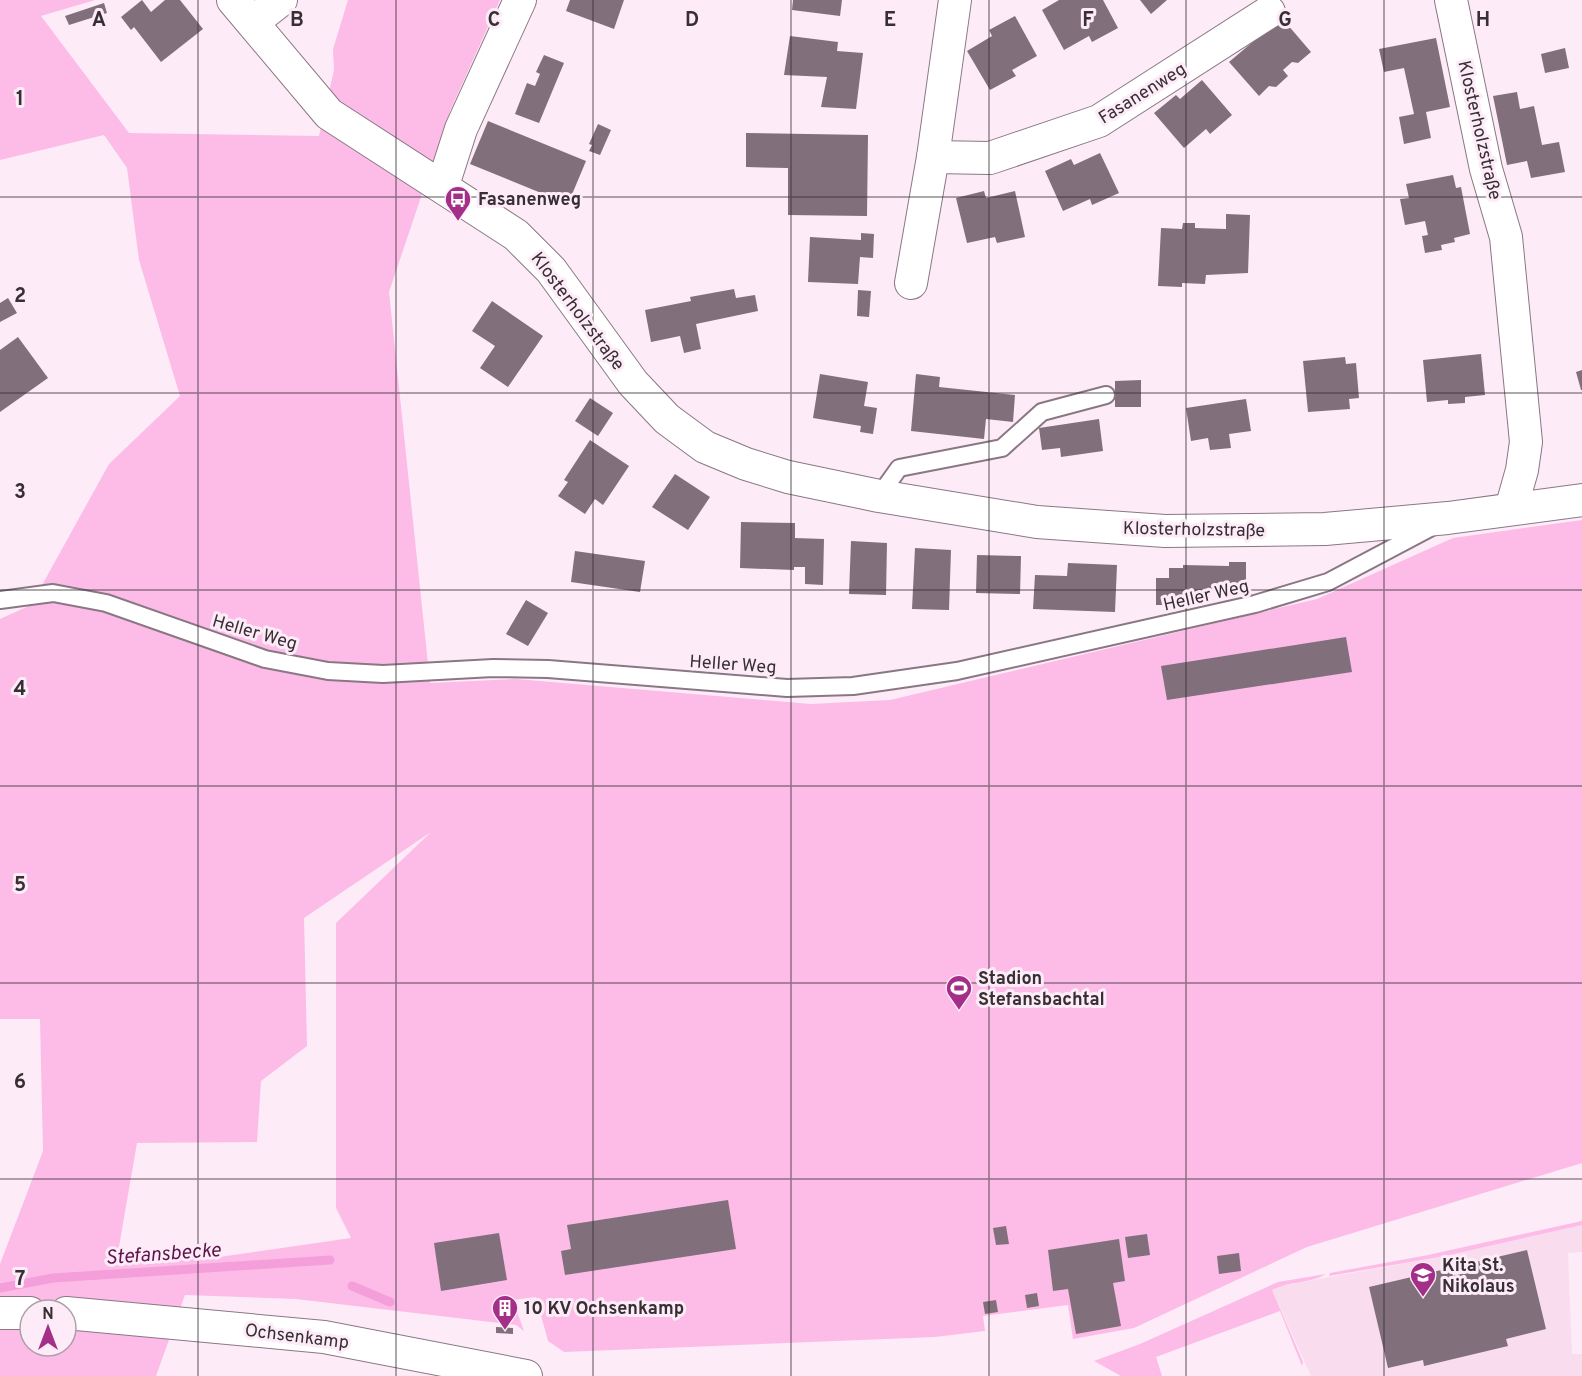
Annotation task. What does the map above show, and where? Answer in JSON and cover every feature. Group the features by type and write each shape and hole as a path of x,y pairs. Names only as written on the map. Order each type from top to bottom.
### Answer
{"street":[{"name":"Klosterholzstraße","path":"281,0 243,11 329,114 430,177 516,235 539,256 633,383 667,419 705,447 746,464 788,477 879,496 1037,522 1166,531 1325,529 1449,518 1582,500"},
{"path":"430,177 461,129 520,0"},
{"name":"Klosterholzstraße","path":"1451,0 1486,169 1506,237 1526,442 1522,470 1511,509"},
{"path":"910,283 961,1"},
{"name":"Fasanenweg","path":"933,157 990,158 1099,121 1269,12"},
{"path":"0,1313 18,1313"},
{"name":"Ochsenkamp","path":"78,1314 324,1337 526,1376"}],"lane":[{"path":"879,496 899,468 1002,448 1042,412 1106,395"},
{"name":"Heller Weg","path":"0,600 53,593 106,603 265,659 328,671 382,674 493,668 548,669 787,688 853,686 957,671 1255,604 1328,582 1449,518"}],"shaded area":[{"name":"Stadion Stefansbachtal","path":"0,0 95,0 41,16 129,133 319,136 334,70 333,49 348,0 500,0 450,111 389,292 430,683 516,679 811,704 890,700 1317,599 1453,538 1582,520 1582,1163 1307,1247 1134,1328 1073,1339 1068,1305 983,1316 985,1331 935,1337 564,1352 548,1341 536,1297 513,1300 524,1331 516,1325 296,1299 185,1295 156,1376 0,1376 0,1264 43,1151 40,1019 0,1019 0,619 31,605 109,464 180,396 139,260 127,168 104,135 0,160","holes":["431,832 336,923 336,1208 351,1238 205,1259 193,1254 117,1258 137,1143 257,1142 261,1081 307,1046 304,918"]},
{"path":"1582,1221 1582,1225 1445,1256 1329,1276 1330,1273 1428,1255"},
{"name":"Kita St. Nikolaus","path":"1582,1225 1582,1252 1568,1253 1572,1354 1582,1354 1582,1376 1311,1376 1272,1290 1280,1286 1445,1256"},
{"path":"1326,1274 1272,1290 1303,1362 1302,1366 1280,1311 1156,1357 1162,1376 1121,1376 1094,1361 1140,1344 1278,1282"}],"building":[{"path":"142,0 151,12 165,0 180,0 203,29 161,62 134,27 131,30 121,17"},
{"path":"570,0 624,0 614,29 566,11"},
{"path":"793,0 842,0 840,16 792,10"},
{"path":"1059,0 1103,0 1118,28 1092,42 1089,36 1064,50 1042,10"},
{"path":"1140,0 1167,0 1151,14"},
{"path":"104,3 107,13 69,25 65,16"},
{"path":"1015,16 1037,56 1012,70 1016,76 990,90 967,51 992,36 989,30"},
{"path":"1281,17 1311,52 1298,63 1292,62 1283,70 1288,76 1276,87 1269,86 1259,96 1229,62 1255,40 1252,36"},
{"path":"790,36 838,42 837,51 863,53 856,109 821,107 827,77 784,75"},
{"path":"1436,38 1450,107 1426,112 1431,138 1404,144 1399,117 1414,114 1404,68 1384,72 1379,49"},
{"path":"1565,48 1569,68 1545,73 1541,54"},
{"path":"544,55 564,63 539,123 515,114 527,83 535,86 540,74 536,72"},
{"path":"1202,80 1232,115 1210,134 1206,129 1184,148 1154,113 1176,95 1180,99"},
{"path":"1517,92 1520,109 1534,106 1542,145 1559,142 1565,172 1531,178 1527,161 1507,165 1493,96"},
{"path":"488,121 586,161 568,204 470,164"},
{"path":"598,124 611,130 600,155 589,151 592,145 589,144"},
{"path":"746,133 868,135 867,216 788,215 788,168 746,167"},
{"path":"1100,153 1119,193 1092,205 1090,199 1063,211 1045,171 1071,159 1074,165"},
{"path":"1453,175 1456,188 1461,187 1470,234 1454,238 1455,242 1441,245 1442,250 1425,253 1422,236 1428,235 1425,221 1405,225 1400,199 1409,198 1406,184"},
{"path":"984,191 986,198 1015,191 1025,237 997,243 995,237 967,243 956,198"},
{"path":"1226,214 1250,215 1248,273 1206,275 1205,284 1182,283 1182,287 1158,286 1161,228 1182,229 1183,223 1195,223 1195,228 1226,229"},
{"path":"861,233 874,234 873,258 860,257 858,284 808,282 810,237 861,240"},
{"path":"734,289 736,298 755,295 758,311 696,324 701,349 684,353 680,336 651,342 645,310 691,301 690,297"},
{"path":"858,290 871,291 869,317 857,316"},
{"path":"8,298 17,313 0,322 0,303"},
{"path":"492,301 543,336 508,387 480,368 495,346 472,331"},
{"path":"18,337 48,378 0,412 0,350"},
{"path":"1481,354 1485,395 1465,397 1465,403 1448,404 1448,400 1427,402 1423,360"},
{"path":"1345,357 1346,364 1356,363 1359,398 1349,399 1350,409 1308,412 1303,361"},
{"path":"1582,370 1582,390 1581,390 1576,372"},
{"path":"820,374 868,382 864,406 877,408 873,434 860,432 861,426 813,418"},
{"path":"916,374 940,377 939,387 1015,395 1013,422 986,419 984,439 911,431"},
{"path":"1141,380 1141,407 1115,407 1115,381"},
{"path":"590,398 613,413 598,436 575,421"},
{"path":"1246,399 1251,431 1229,434 1231,448 1210,450 1208,438 1191,441 1186,408"},
{"path":"1099,419 1103,451 1061,457 1060,448 1042,450 1039,428"},
{"path":"590,440 629,466 603,505 595,499 585,514 558,496 568,482 564,480"},
{"path":"675,474 710,497 688,530 652,507"},
{"path":"741,522 795,523 795,538 824,539 823,585 805,584 805,567 794,567 794,570 740,568"},
{"path":"851,541 887,543 886,595 849,594"},
{"path":"915,548 951,550 949,610 912,609"},
{"path":"575,551 645,561 640,592 571,582"},
{"path":"977,555 1021,556 1020,594 976,593"},
{"path":"1229,562 1246,562 1246,589 1204,589 1204,599 1169,599 1169,605 1156,605 1156,578 1169,578 1169,568 1183,568 1183,565 1229,566"},
{"path":"1068,563 1117,565 1115,612 1033,609 1035,575 1067,576"},
{"path":"526,600 548,613 528,646 506,634"},
{"path":"1346,637 1352,672 1167,700 1161,666"},
{"path":"728,1200 736,1249 565,1275 561,1251 571,1249 567,1225"},
{"path":"1006,1226 1009,1244 996,1245 993,1228"},
{"path":"499,1233 507,1280 441,1291 434,1243"},
{"path":"1147,1234 1150,1255 1128,1258 1125,1237"},
{"path":"1119,1239 1125,1281 1113,1283 1121,1326 1076,1334 1068,1289 1053,1291 1048,1250"},
{"path":"1527,1250 1546,1329 1506,1339 1508,1346 1424,1366 1423,1360 1388,1368 1369,1287 1450,1268 1453,1276 1470,1272 1467,1264"},
{"path":"1239,1253 1241,1271 1219,1274 1217,1256"},
{"path":"1037,1293 1039,1306 1027,1308 1025,1295"},
{"path":"996,1300 998,1312 985,1314 983,1302"},
{"name":"10 KV Ochsenkamp","path":"496,1327 513,1328 513,1334 496,1333"}],"waterway":[{"name":"Stefansbecke","path":"0,1288 53,1278 330,1260"},
{"name":"Stefansbecke","path":"352,1286 390,1302"}],"place":[{"name":"Fasanenweg","path":"458,222"},
{"name":"Stadion Stefansbachtal","path":"959,1011"},
{"name":"Kita St. Nikolaus","path":"1423,1298"},
{"name":"10 KV Ochsenkamp","path":"505,1331"}]}
